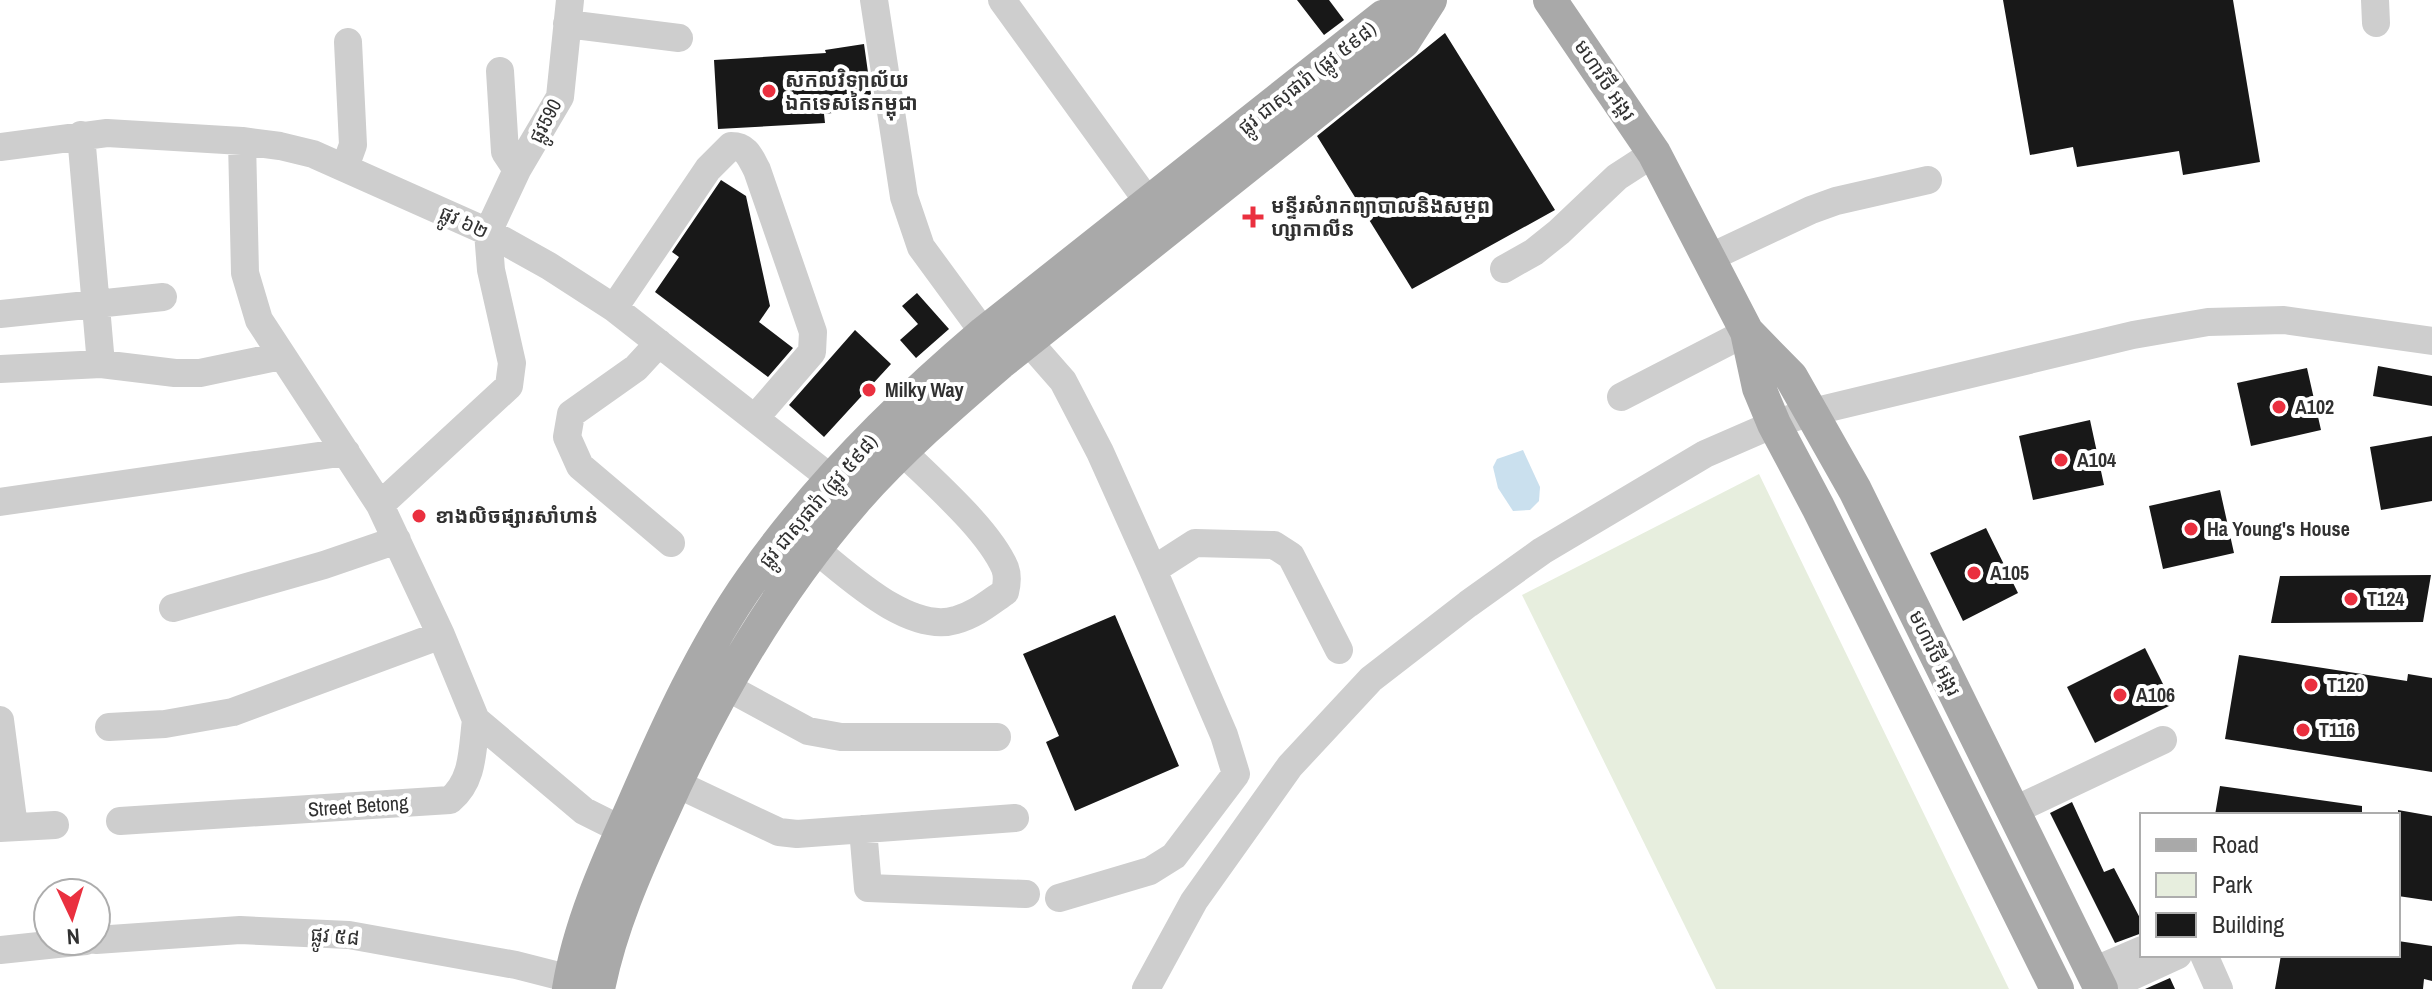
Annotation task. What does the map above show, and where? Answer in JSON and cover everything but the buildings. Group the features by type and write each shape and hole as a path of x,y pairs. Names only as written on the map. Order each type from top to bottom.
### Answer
{"main road":[{"name":"មហាវិថី អង្គរ","path":"1550,0 1654,153 1747,332 1759,388 1774,424 2057,989"},
{"name":"ផ្លូវ ជាសុផារ៉ា (ផ្លូវ ៥៩៨)","path":"579,986 588,918 622,830 697,671 749,582 844,488 920,390 984,333 1383,17 1412,3"},
{"name":"ផ្លូវ ជាសុផារ៉ា (ផ្លូវ ៥៩៨)","path":"579,986 616,925 675,783 725,686 777,599 815,549 844,488 902,451 1027,340 1403,42 1412,3"},
{"name":"មហាវិថី អង្គរ","path":"1747,332 1791,377 1862,504 2099,983"}],"street":[{"path":"874,0 908,210 921,247 984,333 1027,340 1063,381 1100,452 1153,570 1224,735 1236,774 1174,856 1150,871 1059,898"},
{"path":"1002,0 1149,203"},
{"path":"569,12 679,38"},
{"name":"ផ្លូវ590","path":"488,232 517,170 560,97 569,12"},
{"path":"345,167 353,145 348,42"},
{"path":"500,71 505,152 517,170"},
{"name":"ផ្លូវ ៦២","path":"0,147 107,133 242,141 313,154 488,232 549,266 614,308 844,488"},
{"path":"81,135 101,364"},
{"path":"242,141 245,273 259,320 380,505 441,635 476,720 584,811 622,830"},
{"path":"614,308 708,169 731,146 747,151 757,170 813,332 812,352 755,418"},
{"path":"1504,269 1534,252 1617,177 1654,153"},
{"path":"1709,258 1836,201 1928,180"},
{"path":"380,505 509,386 512,363 491,270 488,232"},
{"path":"0,314 163,297"},
{"path":"1146,989 1194,901 1290,766 1371,679 1542,551 1705,454 1774,424 1812,412 2133,335 2208,322 2284,320 2432,341"},
{"path":"1621,397 1747,332"},
{"path":"659,343 636,368 571,414 567,437 580,466 671,543"},
{"path":"0,369 101,364 200,373 281,356"},
{"path":"815,549 876,596 917,619 936,623 955,621 979,611 1005,592 1005,568 977,527 902,451"},
{"path":"0,502 346,452"},
{"path":"173,608 324,565 397,540"},
{"path":"1153,570 1195,543 1274,545 1291,556 1339,650"},
{"path":"109,727 165,724 233,712 441,635"},
{"path":"725,686 808,731 841,737 997,737"},
{"path":"0,720 7,828 55,825"},
{"name":"Street Betong","path":"120,821 450,800 463,789 468,777 476,720"},
{"path":"2013,811 2163,740"},
{"path":"675,783 779,832 797,834 1015,818"},
{"path":"863,829 868,888 1026,894"},
{"name":"ផ្លូវ ៥៨","path":"112,939 240,930 349,935 516,965 579,986"},
{"path":"0,950 32,947"},
{"path":"2099,983 2140,952"},
{"path":"2099,983 2172,957"},
{"path":"2205,957 2219,989"}],"green space":[{"path":"1759,474 2009,989 1716,989 1522,595"}],"water":[{"path":"1523,450 1540,487 1539,501 1530,510 1513,511 1498,488 1493,467 1497,459"}],"place":[{"name":"សកលវិទ្យាល័យ ឯកទេសនៃកម្ពុជា","path":"769,91"},
{"name":"មន្ទីរសំរាកព្យាបាលនិងសម្ភព ហ្សាកាលីន","path":"1253,217"},
{"name":"Milky Way","path":"869,390"},
{"name":"A102","path":"2279,407"},
{"name":"A104","path":"2061,460"},
{"name":"ខាងលិចផ្សារសាំហាន់","path":"419,516"},
{"name":"Ha Young's House","path":"2191,529"},
{"name":"A105","path":"1974,573"},
{"name":"T124","path":"2351,599"},
{"name":"T120","path":"2311,685"},
{"name":"A106","path":"2120,695"},
{"name":"T116","path":"2303,730"}]}
